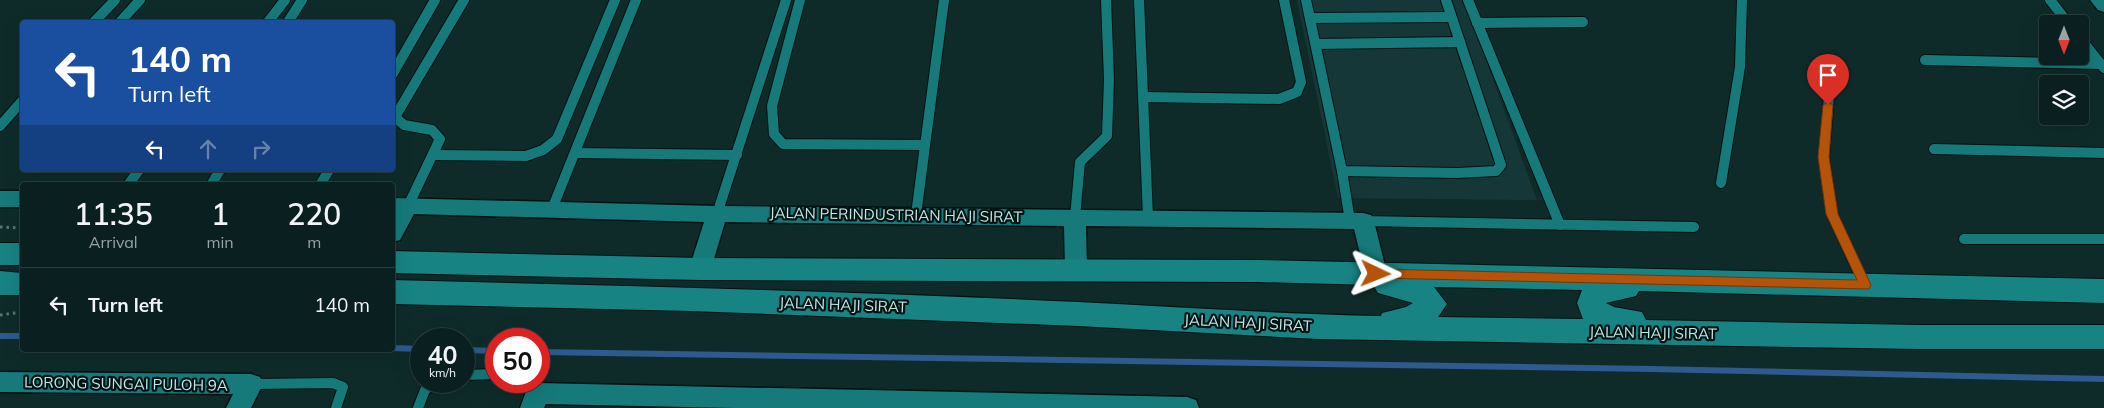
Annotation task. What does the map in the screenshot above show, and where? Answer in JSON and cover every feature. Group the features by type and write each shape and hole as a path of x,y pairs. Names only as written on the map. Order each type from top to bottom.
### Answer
{"main road":[{"path":"0,254 20,254"},
{"path":"395,262 700,269 1257,271 2104,291"},
{"path":"1257,271 1396,286 1422,293 1432,304 1424,313 1409,319 1318,327"},
{"path":"0,283 20,284"},
{"path":"1719,283 1617,289 1596,293 1591,300 1591,306 1595,313 1614,320 1752,334"},
{"name":"JALAN HAJI SIRAT","path":"395,292 690,299 1078,314 1318,327 1920,337 2104,337"}],"street":[{"path":"2099,0 2104,6"},
{"path":"0,199 20,199"},
{"name":"JALAN PERINDUSTRIAN HAJI SIRAT","path":"400,206 717,214 1148,217 1357,221"},
{"path":"395,224 400,206"},
{"path":"700,269 717,214"},
{"path":"1075,217 1076,269"},
{"path":"1357,221 1376,274"},
{"name":"LORONG SUNGAI PULOH 9A","path":"0,382 252,384"},
{"path":"238,408 252,384"},
{"path":"530,394 882,405 1187,408"}],"lane":[{"path":"96,20 115,0"},
{"path":"122,20 140,0"},
{"path":"270,20 285,0"},
{"path":"289,20 302,0"},
{"path":"395,70 435,0"},
{"path":"400,206 433,155 440,139 432,130 404,125 395,117 464,0"},
{"path":"433,155 526,156 543,150 557,139 615,0"},
{"path":"552,210 636,0"},
{"path":"717,214 786,0"},
{"path":"800,0 772,106 774,134 784,144 924,145"},
{"path":"916,216 944,0"},
{"path":"1075,217 1080,162 1107,136 1109,79 1106,0"},
{"path":"1139,0 1148,217"},
{"path":"1142,97 1279,99 1297,92 1301,82 1284,0"},
{"path":"1306,0 1342,171 1357,221 1694,227"},
{"path":"1342,171 1456,173 1496,171 1501,165 1446,0"},
{"path":"1468,0 1560,225"},
{"path":"1721,183 1740,67 1742,0"},
{"path":"2050,0 2062,15"},
{"path":"1310,18 1452,17"},
{"path":"1477,23 1583,22"},
{"path":"1316,44 1460,42"},
{"path":"2089,49 2103,66"},
{"path":"1925,60 2103,66"},
{"path":"1831,71 1824,157 1832,214 1865,285"},
{"path":"0,126 20,103"},
{"path":"1934,149 2104,153"},
{"path":"575,153 736,155"},
{"path":"1964,240 2104,240"},
{"path":"252,384 333,383 343,387 336,408"},
{"path":"418,408 424,393"}],"path":[{"path":"0,227 20,228"},
{"path":"0,315 20,312"}],"shaded area":[{"path":"1297,0 1464,0 1537,200 1338,198"}],"waterway":[{"path":"0,336 20,336"},
{"path":"395,348 410,349"},
{"path":"475,350 485,351"},
{"path":"550,352 1651,369 2104,379"}],"route":[{"path":"1376,274 1865,285 1832,214 1824,157 1828,105"}]}
